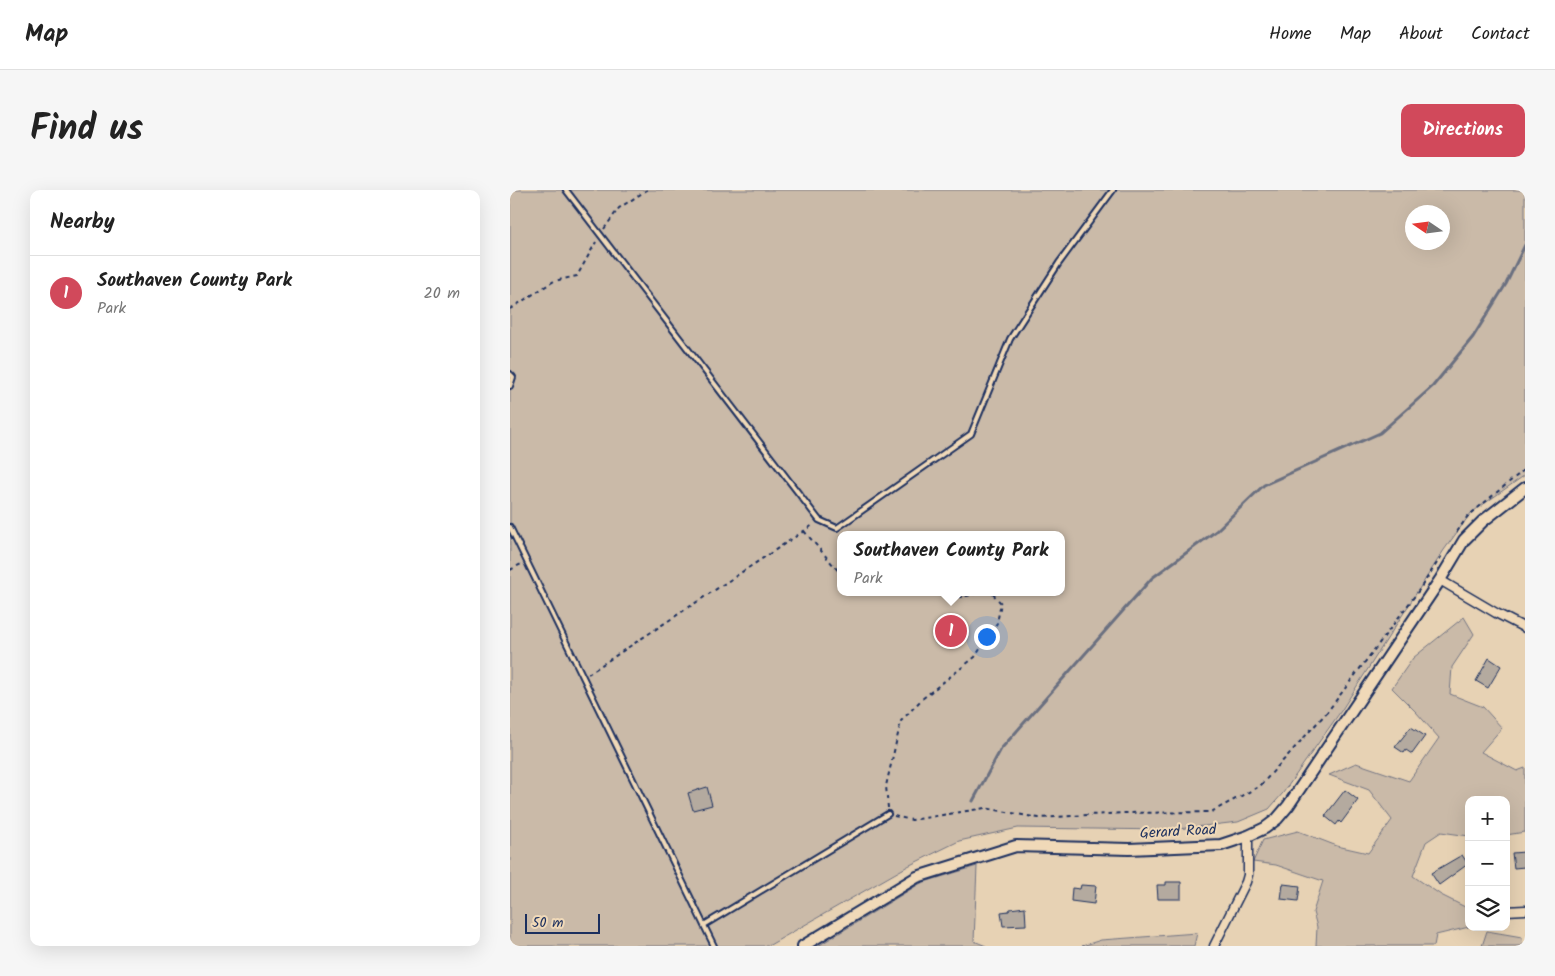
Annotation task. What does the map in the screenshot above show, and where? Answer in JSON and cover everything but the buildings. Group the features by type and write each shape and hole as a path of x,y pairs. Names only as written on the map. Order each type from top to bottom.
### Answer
{"street":[{"name":"Gerard Road","path":"803,946 917,877 1016,846 1129,850 1221,845 1265,828 1277,819 1288,806 1440,580 1464,540 1525,488"},
{"path":"1440,580 1525,628"},
{"path":"1214,946 1246,882 1248,875 1248,836"},
{"path":"1510,911 1525,910"}],"lane":[{"path":"566,190 819,520 837,528 971,434 1010,339 1059,263 1113,190"},
{"path":"510,374 513,377 510,386"},
{"path":"510,527 714,946"},
{"path":"704,925 888,814"}],"path":[{"path":"510,309 554,281 577,276 600,235 619,208 647,190"},
{"path":"1457,532 1467,517 1525,469"},
{"path":"583,677 819,520"},
{"path":"804,530 837,569"},
{"path":"995,596 1001,603 997,623 975,657 922,699 901,721 886,786 888,814 912,820 985,808 1040,818 1124,813 1211,812 1260,786 1328,711 1417,594 1447,548"},
{"path":"510,570 527,562"},
{"path":"949,596 966,596"}],"shaded area":[{"path":"510,190 1525,190 1525,475 1471,513 1444,550 1341,711 1283,793 1269,809 1238,822 1169,830 1018,828 959,841 908,866 768,946 510,946"},
{"path":"1464,617 1474,634 1452,667 1450,694 1483,707 1502,728 1481,752 1517,771 1525,768 1525,832 1510,834 1510,796 1465,796 1465,835 1441,832 1426,842 1413,876 1441,895 1465,907 1465,928 1436,935 1434,946 1316,946 1317,927 1313,912 1323,881 1276,865 1253,862 1263,840 1298,831 1337,846 1368,853 1392,820 1369,790 1329,775 1356,763 1409,781 1439,738 1392,688 1413,658"},
{"path":"977,866 974,941 986,946 818,946 921,883"},
{"path":"1487,931 1522,937 1523,946 1482,946"},
{"path":"1197,933 1194,946 1082,946 1101,940"}],"waterway":[{"path":"973,801 1001,749 1152,578 1216,531 1264,485 1380,433 1433,386 1473,337 1506,284 1525,245"}],"place":[{"name":"Southaven County Park","path":"951,631"}]}
